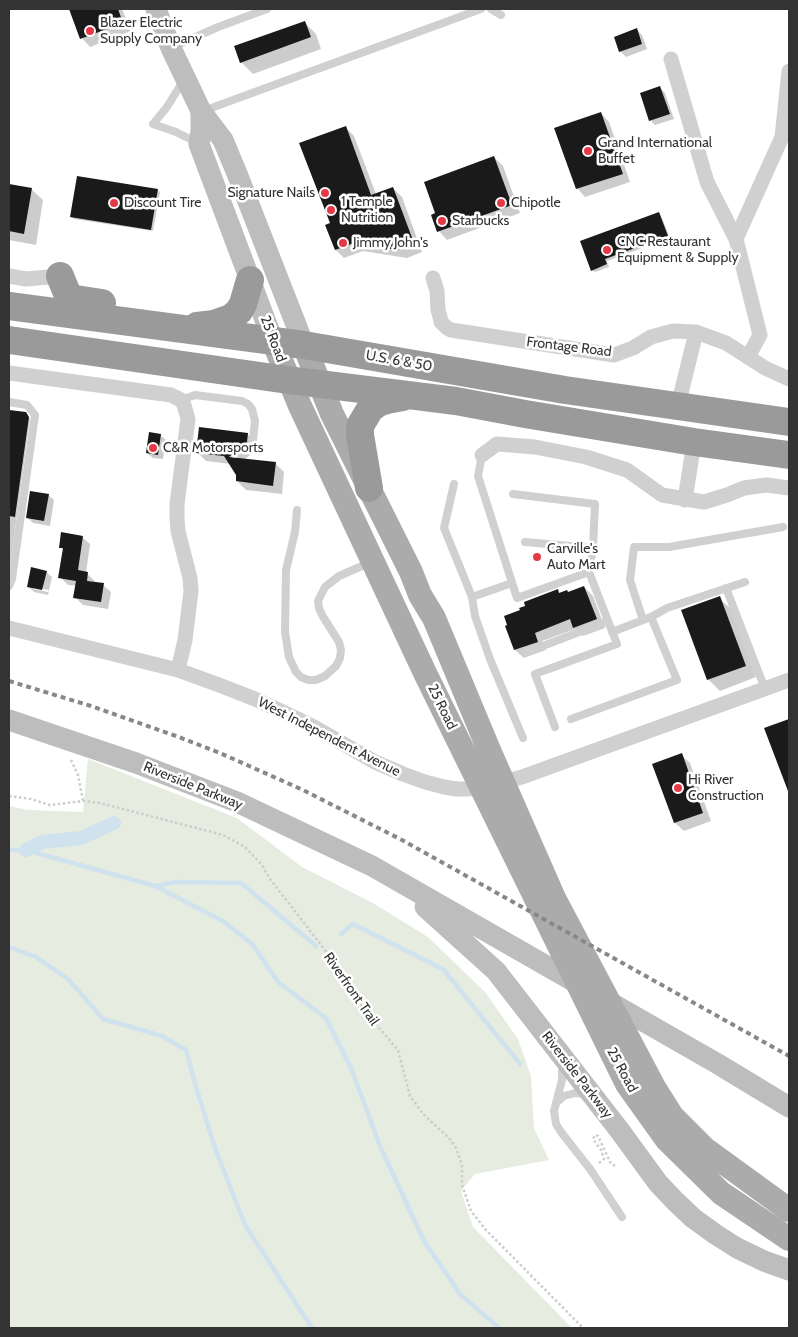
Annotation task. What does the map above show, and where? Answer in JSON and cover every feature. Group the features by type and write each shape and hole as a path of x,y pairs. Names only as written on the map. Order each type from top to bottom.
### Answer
{"highway":[{"path":"60,276 69,298 133,308 166,327 214,324 231,318 239,311 243,304 250,280"},
{"name":"U.S. 6 & 50","path":"9,306 304,345 565,390 789,422"},
{"path":"9,320 62,313"},
{"path":"9,340 288,380 456,401 694,442 789,455"},
{"path":"369,488 360,426 370,409 378,403 400,397 456,401"},
{"path":"525,414 562,409 659,418 672,415 678,406"},
{"path":"694,442 709,433 737,429 789,437"}],"main road":[{"name":"25 Road","path":"156,9 171,48 201,111 223,140 332,414 411,572 420,594 434,618 554,898 639,1061 672,1116 705,1149 789,1210"},
{"name":"25 Road","path":"201,111 199,144 288,380 465,754 627,1084 667,1140 720,1194 788,1237"},
{"name":"Riverside Parkway","path":"9,720 136,763 237,802 372,866 710,1059 789,1107"},
{"name":"Riverside Parkway","path":"372,866 431,911 496,971 658,1183 674,1201 693,1218 737,1248 789,1270"},
{"path":"763,1191 789,1203"}],"street":[{"path":"671,59 707,182 736,239 760,335 748,357"},
{"path":"736,239 782,137 789,71"},
{"path":"9,276 26,279 60,276"},
{"name":"Frontage Road","path":"433,278 437,291 441,322 451,330 614,355 666,332 674,330 696,332 726,343 764,368 789,379"},
{"path":"678,406 696,332"},
{"path":"9,373 171,395 181,400 188,419 177,504 177,519 191,591 186,640 178,670"},
{"path":"685,500 694,442"},
{"path":"482,455 497,444 535,448 586,458 627,470 662,495 685,500 704,502 744,488 766,485 789,488"},
{"name":"West Independent Avenue","path":"9,628 178,670 219,684 256,699 314,727 375,762 425,782 457,789 492,786 522,778 789,680"}],"lane":[{"path":"171,48 267,9"},
{"path":"201,111 481,9"},
{"path":"491,9 501,14"},
{"path":"185,78 167,107 153,124 176,132 199,144"},
{"path":"181,400 195,395 242,401 248,404 252,409 255,421 252,448"},
{"path":"9,402 27,405 35,415 12,579 9,586"},
{"path":"482,455 478,476 517,598 589,572"},
{"path":"454,484 444,528 472,597 475,616 490,659 523,738"},
{"path":"513,494 595,504 593,548 589,572 617,644 535,674 555,727"},
{"path":"297,510 295,532 286,570 285,632 289,657 296,672 301,677 308,680 316,680 336,666 340,658 339,642 319,608 318,601 325,587 339,576 373,561"},
{"path":"571,719 677,680 630,580 634,547 669,547 783,527"},
{"path":"525,542 593,548"},
{"path":"612,632 648,618 666,608 745,582"},
{"path":"472,597 512,583"},
{"path":"726,588 765,689"},
{"path":"527,652 608,622"},
{"path":"560,1054 562,1080 554,1117 560,1132 590,1169 622,1217"},
{"path":"556,1103 564,1096 575,1093 583,1093 593,1097"}],"path":[{"path":"70,759 78,774 83,801"},
{"name":"Riverfront Trail","path":"9,796 31,799 50,805 83,801 100,803 224,835 245,847 262,865 270,879 345,976 363,1009 398,1050 410,1096 423,1114 449,1138 456,1148 462,1165 462,1185 471,1211 486,1230 583,1328"},
{"path":"599,1163 604,1159 601,1150 593,1139 595,1135 598,1136 611,1164 616,1166"}],"shaded area":[{"path":"88,759 237,818 302,867 371,902 428,937 485,992 518,1039 531,1076 534,1128 549,1160 475,1174 461,1191 473,1227 572,1328 9,1328 9,806 27,810 83,812"}],"building":[{"name":"Blazer Electric Supply Company","path":"69,9 118,9 123,23 80,39"},
{"path":"305,21 311,37 240,63 234,46"},
{"path":"637,28 642,44 619,52 614,37"},
{"path":"660,86 670,114 649,121 640,93"},
{"name":"Grand International Buffet","path":"601,112 623,174 576,189 554,128"},
{"path":"346,126 371,195 393,187 414,243 398,250 354,243 335,250 325,225 330,223 299,143"},
{"path":"494,156 512,205 437,232 431,215 435,213 424,182"},
{"name":"Discount Tire","path":"77,176 158,189 151,230 70,217"},
{"path":"9,184 32,188 24,234 9,231"},
{"name":"CNC Restaurant Equipment & Supply","path":"659,212 668,236 605,259 607,264 591,271 580,241"},
{"path":"9,410 26,412 29,417 15,517 9,516"},
{"path":"199,427 248,433 247,442 229,457 276,462 273,486 236,481 236,475 224,456 196,453"},
{"name":"C&R Motorsports","path":"149,432 161,434 158,455 146,453"},
{"path":"30,491 49,494 44,521 26,518"},
{"path":"61,532 83,536 78,570 88,572 87,581 104,583 101,602 73,598 76,581 58,578 63,548 59,548"},
{"path":"31,567 47,571 42,590 27,587"},
{"path":"584,586 597,619 573,628 570,619 535,633 538,642 514,650 505,626 507,625 504,616 520,610 519,608 525,606 524,602 558,589 559,593 567,590 568,592"},
{"path":"720,596 746,666 707,680 681,610"},
{"path":"789,719 789,791 788,791 764,728"},
{"name":"Hi River Construction","path":"682,753 703,813 674,823 652,764"}],"waterway":[{"path":"26,850 42,842 81,838 114,823"},
{"path":"9,850 26,850 155,886 176,882 241,883 316,946"},
{"path":"155,886 223,921 253,945 278,982 326,1018 351,1068 380,1146 424,1241 460,1294 499,1328"},
{"path":"341,934 353,924 443,969 520,1064"},
{"path":"9,947 36,957 68,979 103,1019 162,1036 186,1050 215,1148 245,1225 312,1328"}],"railway":[{"path":"9,681 91,706 176,736 220,753 303,790 402,840 789,1056"}],"place":[{"name":"Blazer Electric Supply Company","path":"90,31"},
{"name":"Grand International Buffet","path":"588,151"},
{"name":"Signature Nails","path":"325,193"},
{"name":"Discount Tire","path":"114,203"},
{"name":"Chipotle","path":"501,203"},
{"name":"1 Temple Nutrition","path":"331,210"},
{"name":"Starbucks","path":"442,221"},
{"name":"Jimmy John's","path":"343,243"},
{"name":"CNC Restaurant Equipment & Supply","path":"607,250"},
{"name":"C&R Motorsports","path":"153,448"},
{"name":"Carville's Auto Mart","path":"537,557"},
{"name":"Hi River Construction","path":"678,788"}]}
